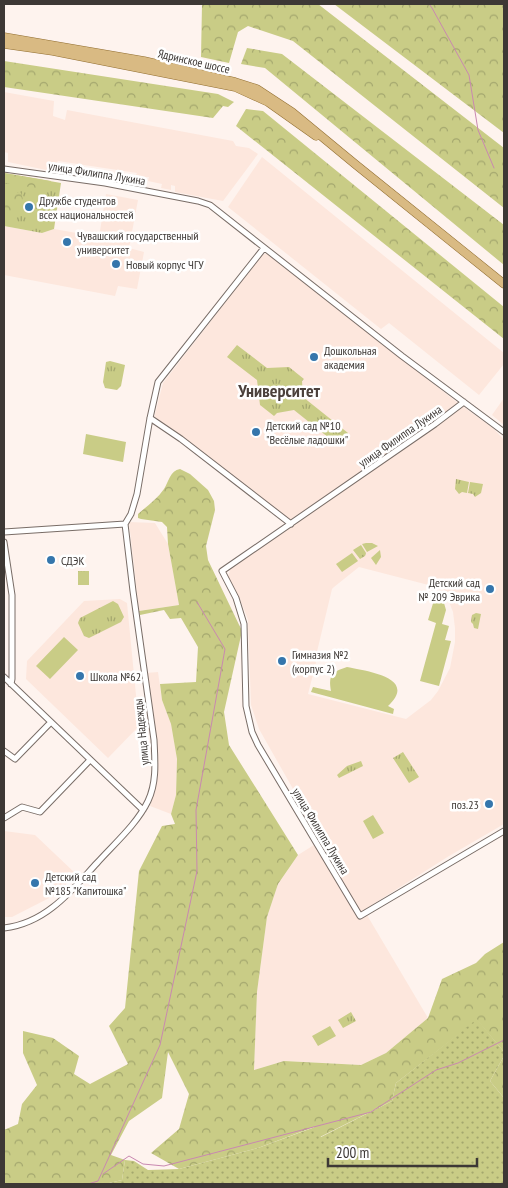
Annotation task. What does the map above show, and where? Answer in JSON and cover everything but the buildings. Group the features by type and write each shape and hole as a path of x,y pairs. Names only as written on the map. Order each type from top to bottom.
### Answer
{"main road":[{"name":"Ядринское шоссе","path":"4,37 244,90 277,107 355,164 504,284"},
{"name":"Ядринское шоссе","path":"4,44 54,48"}],"street":[{"name":"улица Филиппа Лукина","path":"4,169 105,183 210,205 464,402 222,571 236,598 244,624 247,712 252,732 360,916 504,831"},
{"path":"4,532 125,524 131,514 137,494 150,418 161,378 264,248"},
{"path":"464,402 504,432"},
{"path":"150,418 290,524"},
{"name":"улица Надежды","path":"4,928 23,923 53,907 70,892 122,836 142,810 152,790 155,762 154,740 125,524"},
{"path":"4,542 12,595 11,684"},
{"path":"4,677 142,810"},
{"path":"4,751 15,759 51,722"},
{"path":"4,818 22,807 40,812 90,760"}],"shaded area":[{"path":"4,92 54,101 53,116 65,120 67,110 233,141 236,146 249,148 258,154 223,201 175,192 175,186 171,185 171,190 161,188 162,184 148,181 149,177 146,177 145,180 140,179 140,176 136,175 137,173 58,161 51,171 8,162 8,153 4,152"},
{"path":"262,157 504,353 504,364 479,395 389,323 381,329 228,207"},
{"name":"Чувашский государственный университет","path":"106,194 138,200 129,248 144,252 137,289 118,286 115,296 4,275 4,226 42,233 54,229 99,237"},
{"name":"Гимназия №2 (корпус 2)","path":"268,253 454,400 494,429 504,440 504,824 449,856 364,910 428,1018 386,1053 361,1065 284,1061 254,1070 257,992 267,917 278,884 298,855 322,840 259,729 251,705 248,620 240,599 228,577 231,567 292,527 155,417 163,383 238,286 236,284 248,273 262,255","holes":["359,567 444,589 453,612 455,642 450,668 431,700 406,719 308,694 332,589"]},
{"path":"504,398 504,425 492,415"},
{"path":"129,522 155,523 168,544 179,605 139,611"},
{"name":"Школа №62","path":"120,599 127,603 139,726 108,758 26,679 27,661 84,601"},
{"path":"158,672 162,700 171,724 177,759 176,795 171,814 150,806 158,775 156,737 146,673"},
{"name":"Детский сад №185 \"Капитошка\"","path":"4,831 35,835 75,873 59,893 12,917 4,917"}],"green space":[{"path":"202,4 318,4 504,148 504,208 293,41 248,26 238,32 229,63 201,57"},
{"path":"334,4 504,4 504,133"},
{"path":"247,48 282,54 504,225 504,265 265,68 241,64"},
{"path":"4,61 218,94 234,102 228,107 223,106 213,118 4,87"},
{"path":"246,109 263,111 504,307 504,339 236,126"},
{"path":"4,173 61,183 54,229 42,233 4,226"},
{"path":"4,173 51,181 49,190 4,183"},
{"path":"4,190 21,193 23,205 15,215 4,213"},
{"path":"237,345 267,368 289,367 304,379 302,381 303,397 348,433 339,446 294,410 277,413 274,416 260,405 257,380 227,357"},
{"path":"110,361 125,365 121,386 117,390 105,388 103,382 106,362"},
{"path":"86,434 126,442 123,462 83,454"},
{"path":"180,469 190,474 208,490 214,501 215,510 206,546 208,560 242,631 224,712 229,745 298,855 278,884 267,917 257,992 254,1070 284,1061 361,1065 386,1053 428,1018 442,979 476,963 485,954 504,942 504,1052 477,1020 396,1083 392,1101 320,1137 314,1127 258,1148 179,1169 151,1153 179,1129 189,1094 168,1052 162,1098 129,1121 111,1155 125,1160 122,1180 105,1184 4,1184 4,1130 18,1124 22,1104 37,1085 23,1053 23,1031 53,1038 79,1056 74,1074 90,1084 128,1064 109,1026 125,1008 139,871 162,826 175,824 171,814 176,795 177,759 171,724 162,700 160,684 196,682 198,647 181,618 170,619 164,610 140,615 139,611 179,605 168,544 167,527 162,522 138,518 138,514 164,489 172,474"},
{"path":"456,479 469,482 467,493 462,492 459,494 455,489"},
{"path":"470,482 483,484 481,493 475,497 473,494 468,493"},
{"path":"362,544 378,546 367,552"},
{"path":"361,545 366,553 360,559 353,550"},
{"path":"380,550 381,557 376,565 371,558"},
{"path":"352,553 358,561 342,572 336,564"},
{"path":"78,571 89,571 89,585 78,585"},
{"path":"434,600 444,603 446,610 442,624 449,626 445,640 451,641 439,686 420,681 436,623 428,620"},
{"path":"113,601 118,604 124,617 121,622 89,638 84,636 78,623 80,618"},
{"path":"476,613 481,614 478,629 474,628 471,622 472,615"},
{"path":"64,637 78,650 50,679 36,666"},
{"path":"347,667 376,673 393,682 397,688 396,696 388,706 394,709 393,714 311,692 313,687 331,691 330,681 332,675"},
{"path":"403,752 419,777 409,783 393,758"},
{"path":"361,761 363,766 339,778 337,775 347,766"},
{"path":"373,815 384,833 373,839 363,821"},
{"path":"351,1012 356,1021 343,1028 338,1020"},
{"path":"477,1019 504,1052 504,1056 490,1081 504,1098 504,1184 105,1184 122,1180 125,1160 134,1161 148,1170 179,1169 258,1148 315,1127 321,1137 392,1101 396,1083"},
{"path":"330,1026 336,1036 318,1046 312,1036"},
{"path":"504,1056 504,1098 490,1081"}],"waterway":[{"path":"429,4 469,75 478,130 494,168"},
{"path":"88,1184 98,1181 160,1045 197,871 196,810 225,649 197,602"},
{"path":"103,1174 129,1156 143,1164 164,1166 371,1112 436,1070 458,1063 504,1040"}],"place":[{"name":"Дружбе студентов всех национальностей","path":"29,207"},
{"name":"Чувашский государственный университет","path":"67,242"},
{"name":"Новый корпус ЧГУ","path":"116,264"},
{"name":"Дошкольная академия","path":"314,357"},
{"name":"Детский сад №10 \"Весёлые ладошки\"","path":"256,432"},
{"name":"СДЭК","path":"51,560"},
{"name":"Детский сад № 209 Эврика","path":"490,589"},
{"name":"Гимназия №2 (корпус 2)","path":"282,661"},
{"name":"Школа №62","path":"80,676"},
{"name":"поз.23","path":"489,804"},
{"name":"Детский сад №185 \"Капитошка\"","path":"35,883"}],"district":[{"name":"Университет","path":"279,390"}]}
